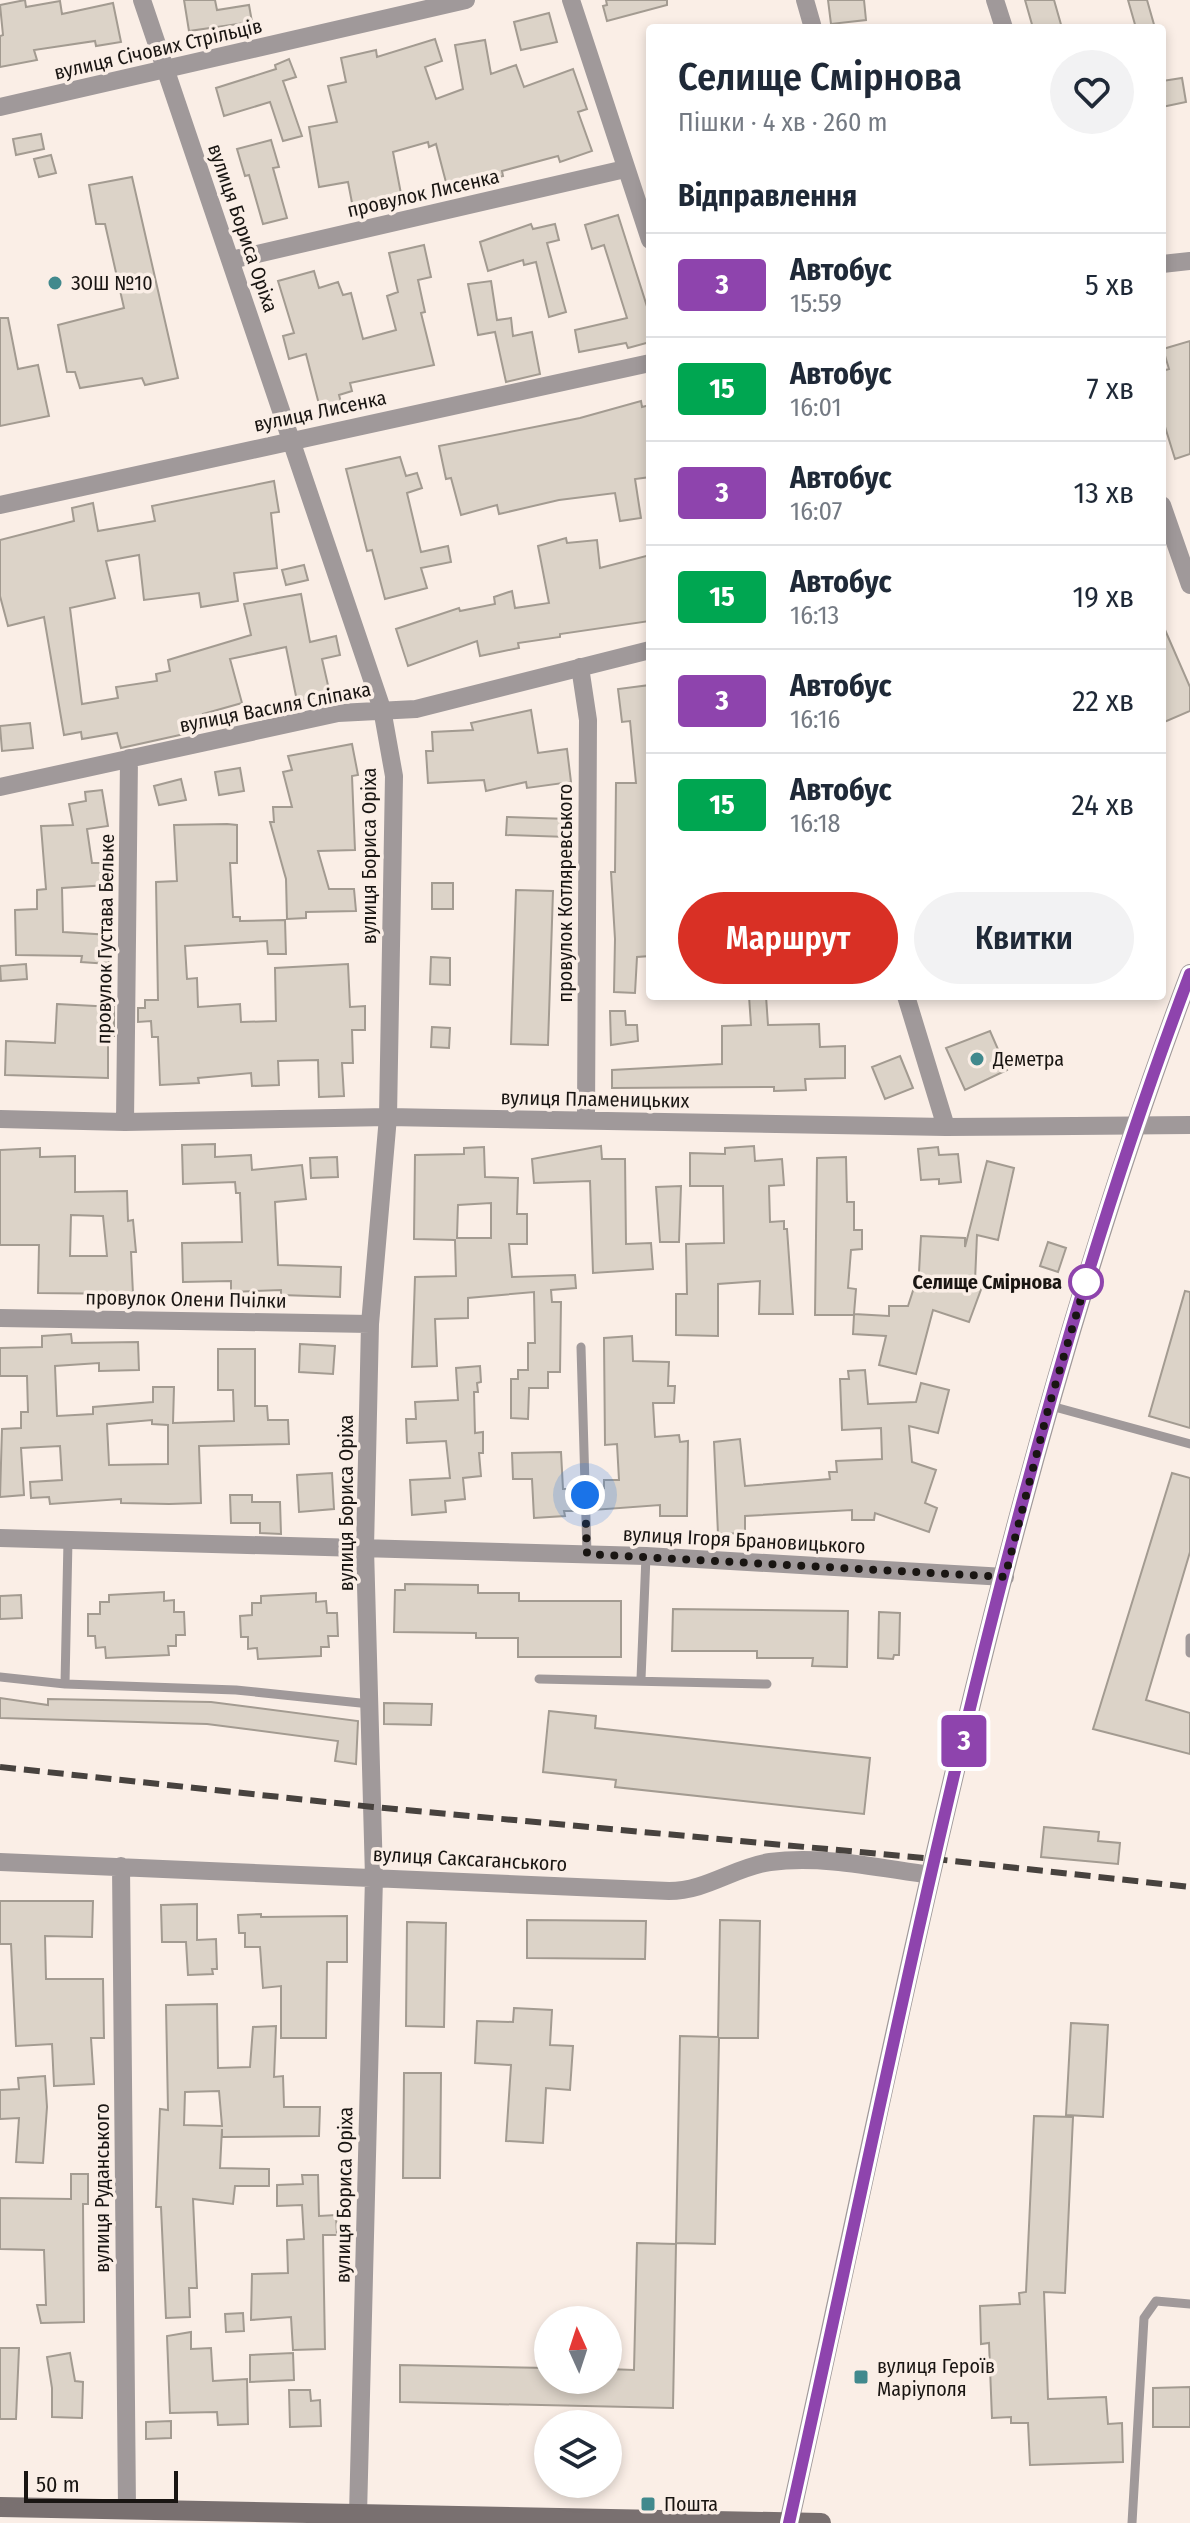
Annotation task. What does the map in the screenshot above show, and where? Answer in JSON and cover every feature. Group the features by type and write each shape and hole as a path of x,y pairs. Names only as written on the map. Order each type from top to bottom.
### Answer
{"main road":[{"path":"0,2507 821,2523"}],"street":[{"name":"вулиця Бориса Оріха","path":"142,0 382,709 394,776 388,1117 370,1324 365,1548 374,1877 358,2515"},
{"name":"вулиця Січових Стрільців","path":"0,107 466,0"},
{"path":"571,0 646,229"},
{"path":"805,0 812,24"},
{"path":"995,0 1003,24"},
{"name":"провулок Лисенка","path":"231,260 625,169"},
{"path":"1166,264 1190,261"},
{"name":"вулиця Лисенка","path":"0,505 646,364"},
{"path":"1167,537 1190,585"},
{"name":"вулиця Василя Сліпака","path":"0,787 338,713 416,709 646,651"},
{"name":"провулок Котляревського","path":"580,667 588,720 586,1120"},
{"name":"провулок Густава Бельке","path":"125,1122 129,758"},
{"path":"790,2522 931,1875 1049,1406 1133,1124 1190,974"},
{"path":"907,1000 946,1127"},
{"name":"вулиця Пламеницьких","path":"0,1119 125,1122 388,1117 946,1127 1190,1125"},
{"name":"провулок Олени Пчілки","path":"0,1318 370,1324"},
{"name":"вулиця Ігоря Брановицького","path":"0,1538 646,1556 1005,1577"},
{"name":"вулиця Саксаганського","path":"0,1862 688,1891 775,1862 821,1861 931,1875"},
{"name":"вулиця Руданського","path":"121,1866 127,2509"}],"lane":[{"path":"581,1347 587,1554"},
{"path":"1049,1406 1190,1444"},
{"path":"65,1684 68,1540"},
{"path":"641,1679 646,1556"},
{"path":"1190,1638 1190,1653"},
{"path":"0,1677 65,1684 236,1690 370,1704"},
{"path":"539,1679 767,1684"},
{"path":"1132,2523 1144,2318 1156,2301 1190,2304"}],"building":[{"path":"25,0 26,7 60,1 62,14 113,3 121,42 96,46 95,41 34,50 37,60 0,67 0,36 3,35 0,5"},
{"path":"184,0 215,0 217,10 249,5 252,22 189,31"},
{"path":"606,0 667,0 667,5 607,21 603,6 607,5"},
{"path":"828,0 864,0 866,20 831,24"},
{"path":"1025,0 1054,0 1061,24 1032,24"},
{"path":"1128,0 1147,0 1154,24 1135,24"},
{"path":"549,13 557,42 521,50 514,22"},
{"path":"435,39 442,61 425,67 436,99 463,89 455,45 485,40 491,74 516,65 524,87 573,69 587,109 578,112 592,151 560,162 558,156 502,171 503,176 448,190 436,144 429,147 428,142 393,152 402,199 353,208 348,182 319,187 309,127 337,122 328,86 346,82 341,58 376,50 377,57"},
{"path":"289,59 296,77 283,81 302,136 283,141 270,102 224,116 216,88 276,69 275,65"},
{"path":"1182,78 1186,102 1166,106 1166,80"},
{"path":"41,134 44,149 16,155 13,139"},
{"path":"271,140 279,167 273,168 287,218 263,224 249,175 245,176 237,149"},
{"path":"51,155 56,173 39,177 34,159"},
{"name":"ЗОШ №10","path":"132,177 178,378 145,385 142,378 80,388 75,372 67,372 58,325 124,308 105,224 96,224 89,185"},
{"path":"618,215 646,303 646,343 628,348 626,343 579,352 575,330 627,318 604,245 592,249 585,225"},
{"path":"531,224 533,229 555,224 559,240 547,243 566,312 549,317 536,262 524,265 523,260 488,271 480,242"},
{"path":"424,245 431,277 418,280 425,312 421,313 434,365 350,383 352,391 339,395 342,406 321,412 306,354 289,359 283,336 294,333 278,281 314,271 319,288 338,282 343,295 351,293 363,339 396,330 387,296 398,292 389,253"},
{"path":"491,281 497,320 511,318 513,336 532,332 540,374 506,382 495,332 478,335 468,284"},
{"path":"0,318 8,318 18,369 38,365 49,416 0,426"},
{"path":"1190,341 1190,454 1175,459 1166,430 1166,370 1169,369 1166,348"},
{"path":"641,401 642,407 646,406 646,478 635,479 641,518 620,521 615,493 559,500 499,514 497,505 461,515 451,478 446,479 439,446 580,418"},
{"path":"400,457 406,476 417,473 422,488 407,493 421,552 448,546 451,562 421,568 427,588 385,599 372,550 367,551 346,469"},
{"path":"274,481 279,512 271,513 277,568 234,573 238,601 201,607 199,593 144,600 139,555 106,561 115,598 70,608 82,704 118,698 116,687 157,681 156,674 170,671 168,660 251,635 244,604 301,594 310,642 336,636 340,655 322,659 330,694 297,701 286,647 230,659 242,703 203,714 207,729 121,748 117,733 82,739 81,732 64,735 44,617 8,626 0,596 0,540 74,521 72,508 93,503 98,531 155,521 152,506"},
{"path":"566,538 567,543 597,540 600,568 646,556 646,622 560,634 560,637 518,643 519,648 480,656 477,641 408,666 396,629 459,608 460,611 495,604 494,597 512,591 515,608 549,603 538,546"},
{"path":"304,565 308,580 286,585 282,570"},
{"path":"1166,632 1190,687 1190,711 1166,721"},
{"path":"646,686 646,956 637,957 635,993 614,992 611,872 615,872 616,783 636,783 630,721 622,722 618,689"},
{"path":"531,710 538,753 567,749 571,782 527,788 526,782 486,791 484,780 428,783 426,751 433,751 432,732 473,730 471,723"},
{"path":"30,723 33,748 2,751 0,726"},
{"path":"352,744 358,775 352,776 355,850 318,851 329,889 354,889 356,911 306,912 306,918 287,919 286,879 270,822 274,822 273,807 292,807 283,772 292,770 288,756"},
{"path":"240,768 244,791 219,795 215,772"},
{"path":"181,779 186,800 159,805 154,786"},
{"path":"102,790 108,826 87,829 92,863 106,863 108,885 62,888 63,932 111,935 109,964 81,962 82,956 16,955 15,910 37,909 37,890 46,889 41,826 73,825 69,804 86,801 85,792"},
{"path":"507,817 569,819 568,837 506,835"},
{"path":"174,825 237,825 237,863 230,863 233,917 240,917 240,921 285,920 286,954 268,954 267,941 185,946 187,979 197,978 198,1007 240,1004 241,1022 276,1021 275,968 348,964 350,1007 365,1006 365,1030 352,1030 353,1063 342,1063 344,1096 319,1097 318,1060 278,1061 279,1085 252,1086 251,1073 198,1078 199,1083 160,1085 158,1037 152,1037 151,1021 138,1022 138,1008 145,1008 145,1000 158,1000 156,882 177,881"},
{"path":"432,883 453,883 453,909 432,909"},
{"path":"516,890 553,891 548,1045 511,1044"},
{"path":"431,957 450,958 450,985 430,984"},
{"path":"26,964 27,979 1,981 0,966"},
{"path":"749,1000 766,1000 768,1025 819,1024 820,1047 845,1046 845,1078 805,1079 806,1090 774,1091 774,1087 612,1088 612,1070 722,1064 722,1026 751,1025"},
{"path":"57,1004 114,1007 114,1036 108,1036 108,1078 5,1075 6,1041 55,1043"},
{"path":"610,1011 625,1011 626,1025 637,1025 638,1041 611,1045"},
{"path":"432,1027 450,1028 449,1048 431,1047"},
{"name":"Деметра","path":"990,1031 1007,1070 965,1090 946,1048"},
{"path":"900,1056 913,1088 885,1099 872,1067"},
{"path":"215,1144 215,1157 251,1155 252,1170 302,1165 306,1199 275,1202 278,1265 341,1267 340,1297 281,1295 281,1290 231,1292 231,1281 183,1282 182,1243 242,1242 240,1193 236,1193 235,1182 183,1184 182,1145"},
{"path":"601,1146 602,1159 625,1159 626,1244 651,1243 653,1269 593,1273 590,1181 534,1183 532,1159"},
{"path":"754,1146 755,1161 782,1159 784,1185 769,1186 770,1222 784,1221 784,1229 787,1229 793,1314 759,1314 760,1281 718,1284 718,1336 676,1335 676,1294 687,1294 686,1244 724,1243 723,1186 690,1186 690,1153 725,1154 725,1148"},
{"path":"484,1147 485,1177 518,1178 517,1214 527,1214 527,1244 509,1244 512,1277 575,1275 576,1288 551,1290 552,1302 561,1302 560,1372 548,1372 548,1388 529,1388 528,1419 511,1418 511,1379 518,1379 518,1370 528,1370 528,1343 535,1343 534,1292 468,1298 468,1318 435,1319 437,1366 412,1367 415,1277 456,1276 455,1240 414,1239 415,1155 464,1154 464,1148","holes":["491,1203 491,1238 457,1238 458,1205"]},
{"path":"938,1147 939,1155 958,1154 961,1182 939,1184 939,1179 921,1180 918,1149"},
{"path":"40,1148 40,1157 75,1156 75,1192 127,1191 128,1221 133,1220 136,1252 131,1252 133,1294 38,1293 39,1245 0,1245 0,1150","holes":["71,1215 103,1216 107,1256 70,1256"]},
{"path":"337,1157 338,1177 311,1178 310,1158"},
{"path":"846,1157 847,1202 854,1202 854,1230 862,1230 862,1249 851,1250 848,1288 856,1289 854,1314 889,1316 889,1306 908,1306 919,1272 921,1236 965,1238 965,1247 987,1161 1014,1168 998,1240 977,1235 975,1281 983,1284 969,1322 933,1310 916,1374 879,1365 886,1336 853,1334 854,1315 815,1315 817,1158"},
{"path":"681,1186 679,1242 660,1242 656,1187"},
{"path":"1048,1242 1066,1248 1058,1272 1040,1266"},
{"path":"1185,1291 1190,1292 1190,1428 1149,1416"},
{"path":"71,1334 72,1343 138,1342 139,1370 99,1371 99,1363 55,1366 57,1416 93,1414 93,1407 153,1402 153,1387 174,1387 173,1423 234,1421 233,1390 218,1390 218,1349 255,1349 255,1406 267,1406 268,1420 288,1420 289,1444 199,1446 201,1503 169,1504 121,1503 121,1499 50,1504 49,1497 31,1498 30,1482 62,1480 60,1446 21,1448 24,1495 0,1497 2,1429 21,1428 21,1412 28,1412 27,1376 0,1376 0,1348 42,1347 42,1336","holes":["152,1420 152,1424 168,1425 168,1464 109,1465 107,1424"]},
{"path":"632,1336 633,1361 669,1362 668,1386 675,1386 674,1403 653,1403 655,1437 679,1435 680,1442 688,1441 687,1516 660,1516 660,1505 593,1510 593,1488 604,1488 604,1480 619,1480 617,1444 605,1445 604,1338"},
{"path":"300,1344 335,1346 333,1374 299,1372"},
{"path":"480,1366 481,1382 477,1383 478,1392 474,1392 475,1433 483,1432 483,1453 479,1453 481,1476 463,1478 465,1499 445,1501 446,1512 412,1515 410,1480 450,1478 446,1441 407,1443 406,1419 416,1419 415,1402 458,1400 456,1368"},
{"path":"865,1370 868,1404 916,1402 921,1383 949,1390 938,1433 909,1426 912,1462 936,1470 925,1503 937,1508 929,1532 875,1513 874,1520 852,1520 852,1510 745,1516 745,1533 718,1534 714,1442 740,1439 745,1486 830,1479 829,1472 837,1472 836,1461 882,1459 881,1428 842,1430 840,1379 849,1379 848,1371"},
{"path":"561,1452 563,1489 578,1489 578,1511 564,1511 565,1516 534,1518 532,1479 513,1479 512,1453"},
{"path":"332,1473 334,1509 299,1512 297,1475"},
{"path":"1172,1473 1190,1478 1190,1552 1146,1700 1190,1713 1190,1754 1093,1729"},
{"path":"230,1495 252,1495 252,1502 280,1502 281,1534 260,1533 260,1523 231,1523"},
{"path":"405,1584 478,1585 478,1593 519,1593 519,1601 621,1601 621,1657 518,1657 518,1638 476,1638 476,1633 394,1632 395,1590 405,1590"},
{"path":"164,1592 164,1601 174,1600 174,1612 184,1612 185,1635 176,1635 176,1646 168,1646 169,1655 106,1658 105,1647 96,1648 95,1636 88,1636 88,1614 100,1614 100,1602 109,1602 109,1595"},
{"path":"316,1593 316,1602 326,1601 327,1613 337,1613 338,1636 328,1636 329,1647 321,1647 321,1656 258,1659 257,1648 248,1649 248,1637 241,1637 240,1616 252,1615 252,1603 261,1603 261,1596"},
{"path":"21,1595 22,1618 0,1619 0,1596"},
{"path":"673,1609 848,1611 847,1667 812,1666 813,1658 757,1658 757,1651 672,1651"},
{"path":"879,1612 900,1613 899,1655 894,1655 893,1659 878,1658"},
{"path":"0,1698 48,1705 48,1699 211,1702 358,1721 356,1764 335,1761 338,1741 207,1724 0,1718"},
{"path":"384,1703 432,1704 431,1725 384,1724"},
{"path":"549,1711 596,1716 595,1728 870,1758 864,1814 615,1787 616,1780 543,1772"},
{"path":"1044,1827 1099,1832 1098,1841 1120,1843 1118,1864 1041,1857"},
{"path":"0,1901 93,1901 92,1937 45,1936 46,1979 103,1979 104,2038 91,2038 94,2084 54,2086 52,2044 16,2046 11,1944 0,1944"},
{"path":"197,1904 197,1940 216,1939 217,1969 212,1969 213,1974 188,1975 186,1942 162,1942 161,1905"},
{"path":"261,1914 261,1917 347,1916 347,1962 327,1962 326,2038 281,2038 281,1986 263,1988 260,1947 245,1947 245,1933 239,1933 238,1915"},
{"path":"527,1920 646,1921 645,1959 527,1958"},
{"path":"720,1920 760,1921 758,2038 719,2038 715,2244 676,2243 680,2036 718,2037"},
{"path":"407,1922 446,1923 444,2027 406,2026"},
{"path":"217,2004 218,2068 250,2067 253,2027 276,2026 274,2077 283,2076 284,2107 320,2107 319,2136 222,2137 222,2129 220,2168 269,2169 269,2186 235,2186 233,2204 193,2199 197,2288 189,2288 190,2317 166,2318 161,2207 156,2207 160,2109 168,2110 166,2005","holes":["219,2091 222,2126 184,2125 185,2092"]},
{"path":"514,2008 552,2010 550,2045 573,2046 570,2090 546,2088 543,2143 506,2141 511,2065 475,2063 477,2021 513,2022"},
{"path":"1071,2023 1108,2025 1103,2117 1066,2115"},
{"path":"404,2073 441,2073 440,2178 403,2178"},
{"path":"45,2076 47,2107 43,2163 16,2162 19,2118 0,2119 0,2090 19,2089 18,2078"},
{"path":"1034,2116 1073,2117 1065,2293 1044,2292 1048,2399 1106,2397 1108,2424 1122,2423 1123,2462 1030,2465 1028,2423 1011,2423 1011,2417 992,2418 989,2343 981,2344 980,2306 1020,2304 1019,2293 1026,2292"},
{"path":"71,2174 88,2174 88,2204 83,2204 84,2322 41,2323 37,2305 46,2305 44,2250 0,2249 0,2198 71,2199"},
{"path":"302,2175 318,2175 319,2216 336,2215 337,2235 323,2235 325,2349 293,2350 291,2317 251,2320 252,2274 288,2273 287,2240 304,2239 302,2205 277,2206 277,2185 303,2184"},
{"path":"637,2243 676,2244 673,2408 400,2402 400,2365 534,2368 534,2394 622,2394 622,2370 634,2370"},
{"path":"243,2313 244,2331 226,2332 225,2314"},
{"path":"191,2332 191,2349 211,2348 213,2381 247,2379 248,2424 218,2425 217,2412 170,2413 167,2336"},
{"path":"0,2348 19,2348 16,2419 0,2419"},
{"path":"70,2353 75,2381 83,2382 82,2418 52,2417 52,2388 47,2357"},
{"path":"293,2353 294,2380 250,2382 250,2355"},
{"path":"1190,2387 1190,2427 1153,2427 1153,2388"},
{"path":"289,2390 310,2390 311,2401 320,2400 321,2426 290,2427"},
{"path":"171,2421 171,2438 146,2439 146,2422"}],"railway":[{"path":"0,1767 1190,1887"}],"bus line":[{"name":"3","path":"789,2523 931,1875 1041,1434 1133,1124 1190,974"}],"place":[{"name":"ЗОШ №10","path":"55,283"},
{"name":"Деметра","path":"977,1059"},
{"name":"Селище Смірнова","path":"1086,1282"},
{"name":"вулиця Героїв Маріуполя","path":"861,2377"},
{"name":"Пошта","path":"648,2504"}],"route":[{"path":"585,1495 587,1554 1005,1577 1049,1406 1086,1282"}]}
